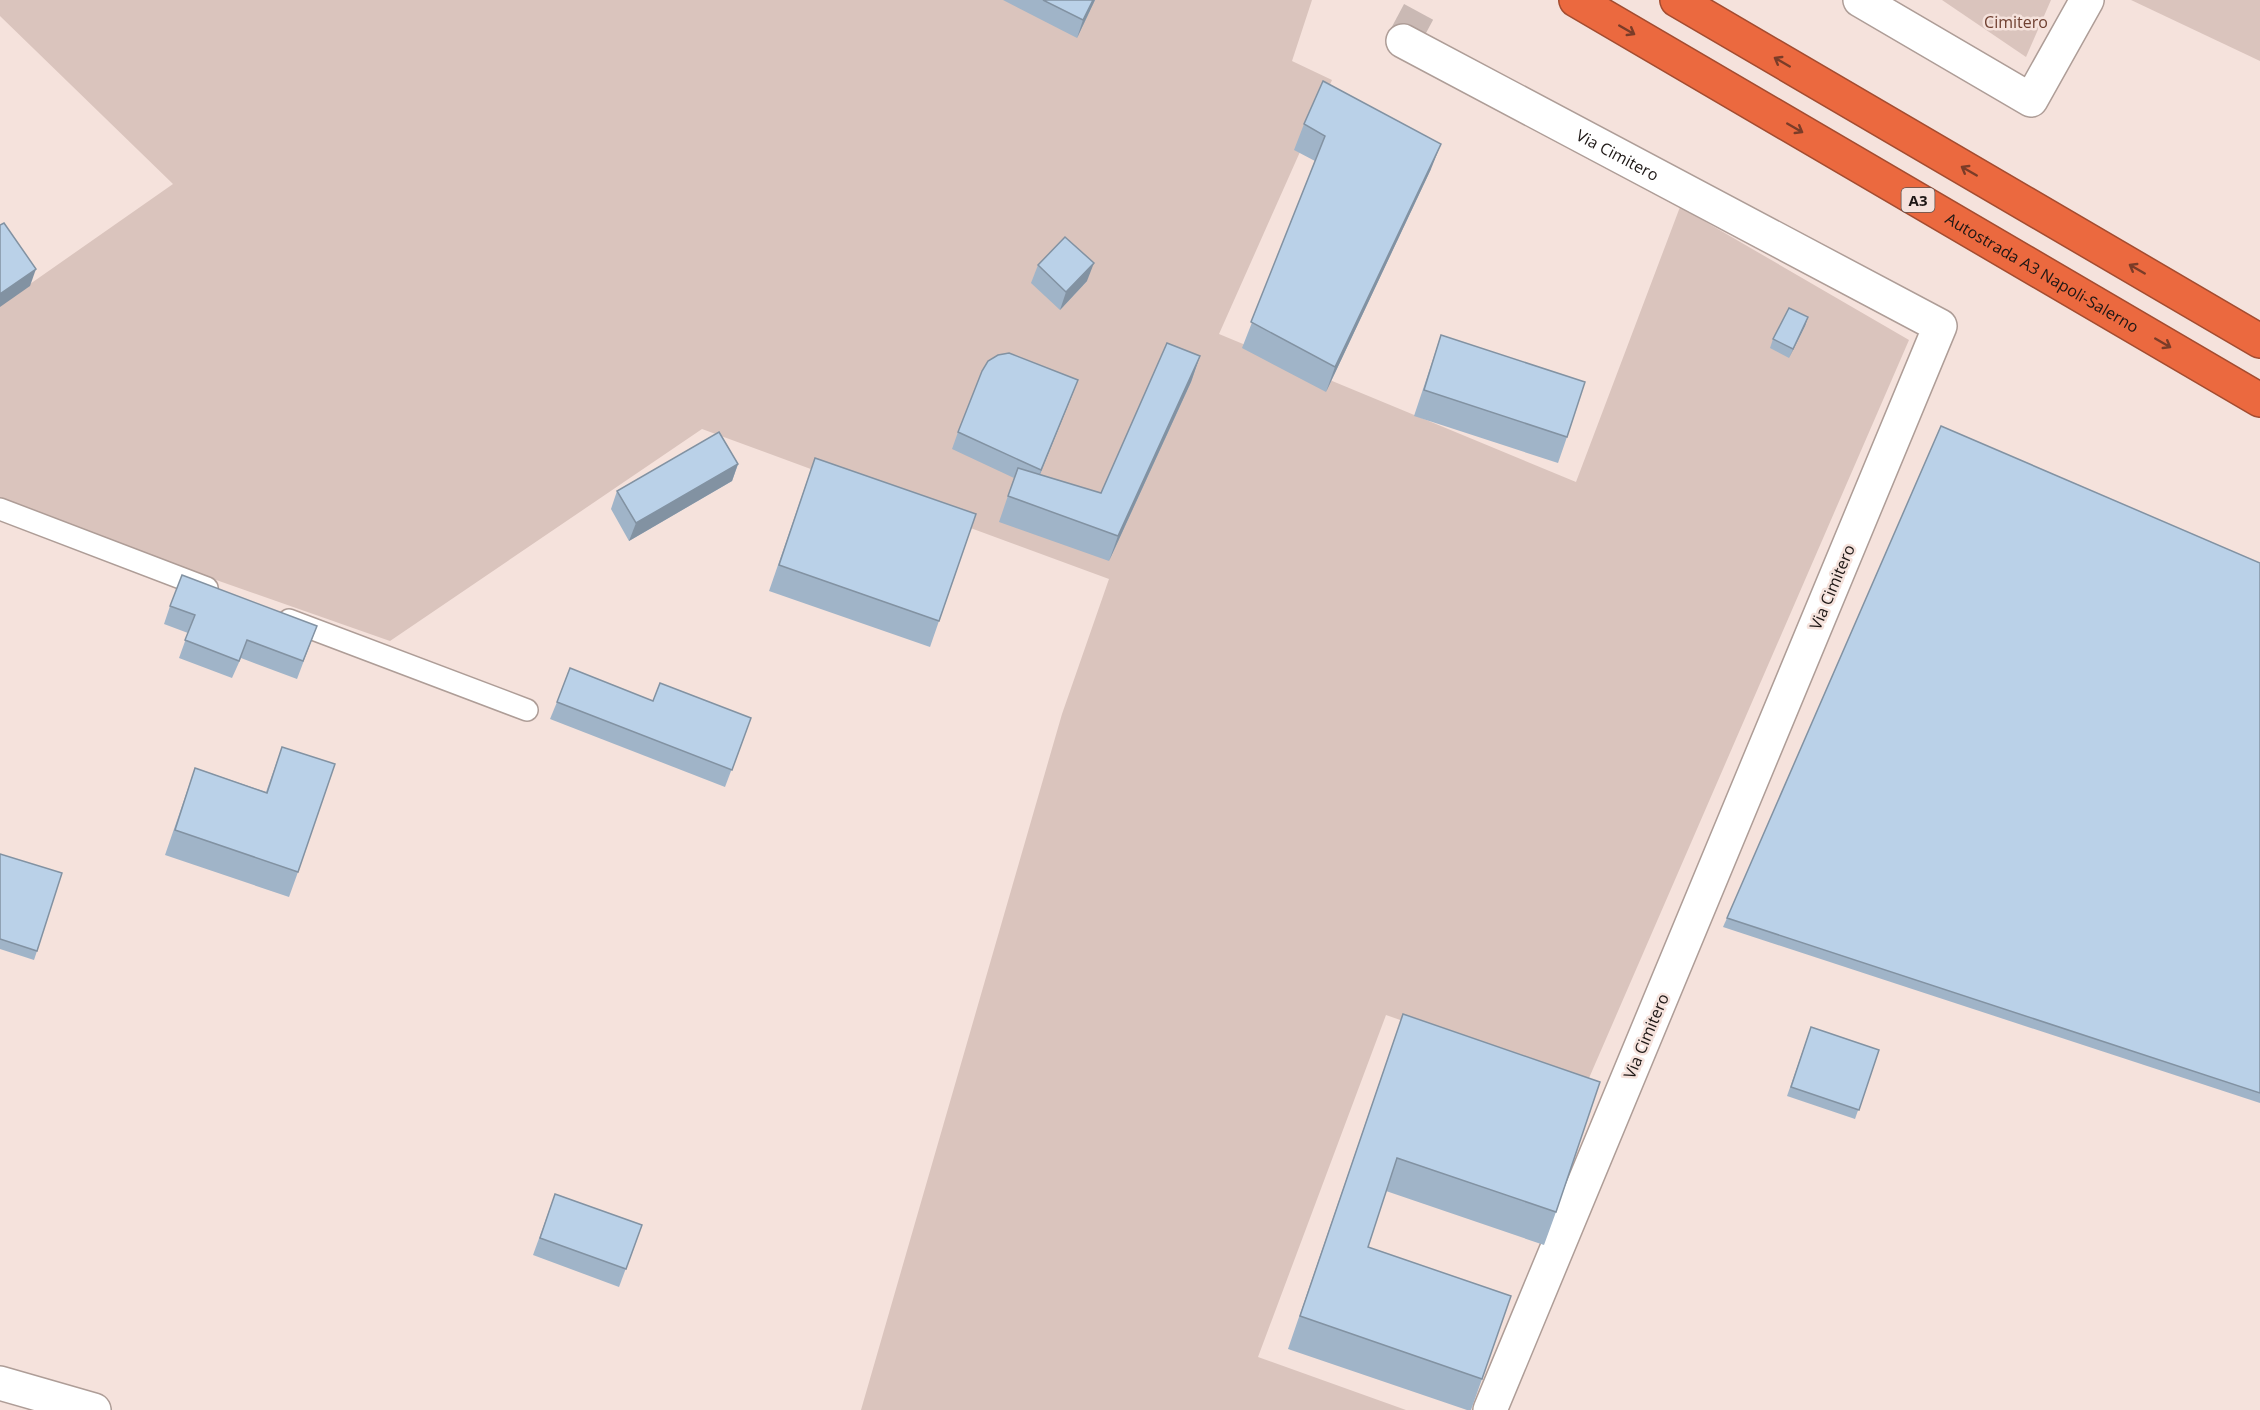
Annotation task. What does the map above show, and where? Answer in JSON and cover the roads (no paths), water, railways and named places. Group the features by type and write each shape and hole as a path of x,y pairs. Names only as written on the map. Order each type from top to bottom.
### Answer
{"highway":[{"name":"Autostrada A3 Napoli-Salerno","path":"1576,0 2260,400"},
{"path":"1677,0 2260,341"}],"street":[{"path":"1860,0 2031,100 2087,0"},
{"name":"Via Cimitero","path":"1403,41 1940,326 1490,1410"},
{"path":"0,1383 94,1410"}],"lane":[{"path":"0,509 224,595"},
{"path":"269,612 527,710"}],"tunnel":[{"path":"1403,41 1425,0"}],"park label":[{"name":"Cimitero","path":"2016,22"}]}
